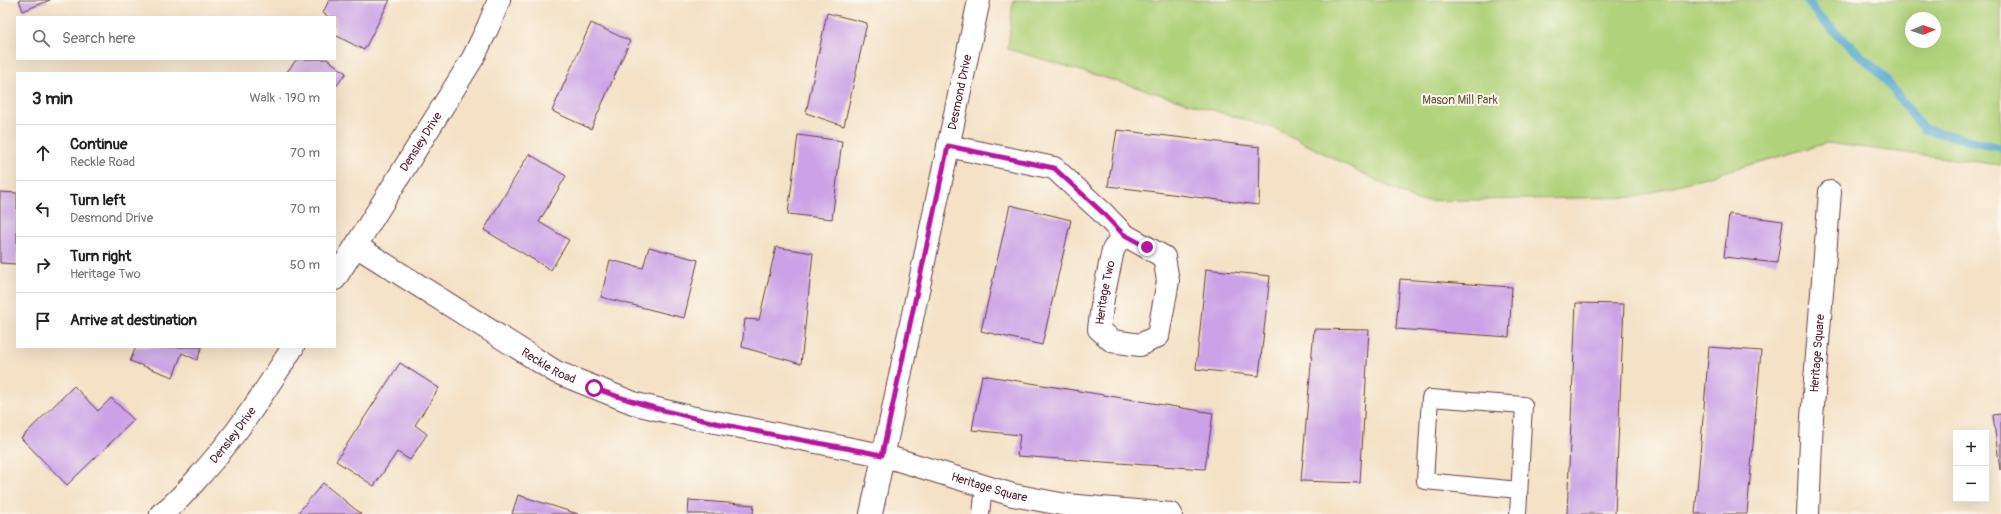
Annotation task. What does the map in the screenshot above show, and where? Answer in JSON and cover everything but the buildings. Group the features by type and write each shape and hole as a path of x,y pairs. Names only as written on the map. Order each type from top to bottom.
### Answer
{"street":[{"name":"Densley Drive","path":"336,277 469,65 488,28 499,0"},
{"name":"Desmond Drive","path":"871,514 882,455 979,0"},
{"name":"Heritage Two","path":"948,146 1054,168 1103,213 1123,234 1164,257 1168,281 1158,336 1140,345 1112,341 1099,329 1103,298 1113,250 1123,234"},
{"name":"Heritage Square","path":"1808,514 1812,418 1830,192"},
{"name":"Reckle Road","path":"356,246 556,372 594,388 636,404 690,418 882,455"},
{"name":"Densley Drive","path":"161,514 195,482 224,449 250,416 292,348"},
{"name":"Heritage Square","path":"882,455 1013,495 1066,504 1171,514"}],"lane":[{"path":"1518,514 1524,405 1430,398 1425,482 1519,490"},
{"path":"981,514 984,486"}],"green space":[{"name":"Mason Mill Park","path":"1013,0 2001,0 2001,165 1827,143 1635,197 1417,201 1276,129 1008,49"}],"waterway":[{"path":"1807,0 1819,17 1882,75 1923,129 2001,148"}],"route":[{"path":"594,388 636,404 690,418 882,455 948,146 1054,168 1103,213 1123,234 1147,247"}]}
